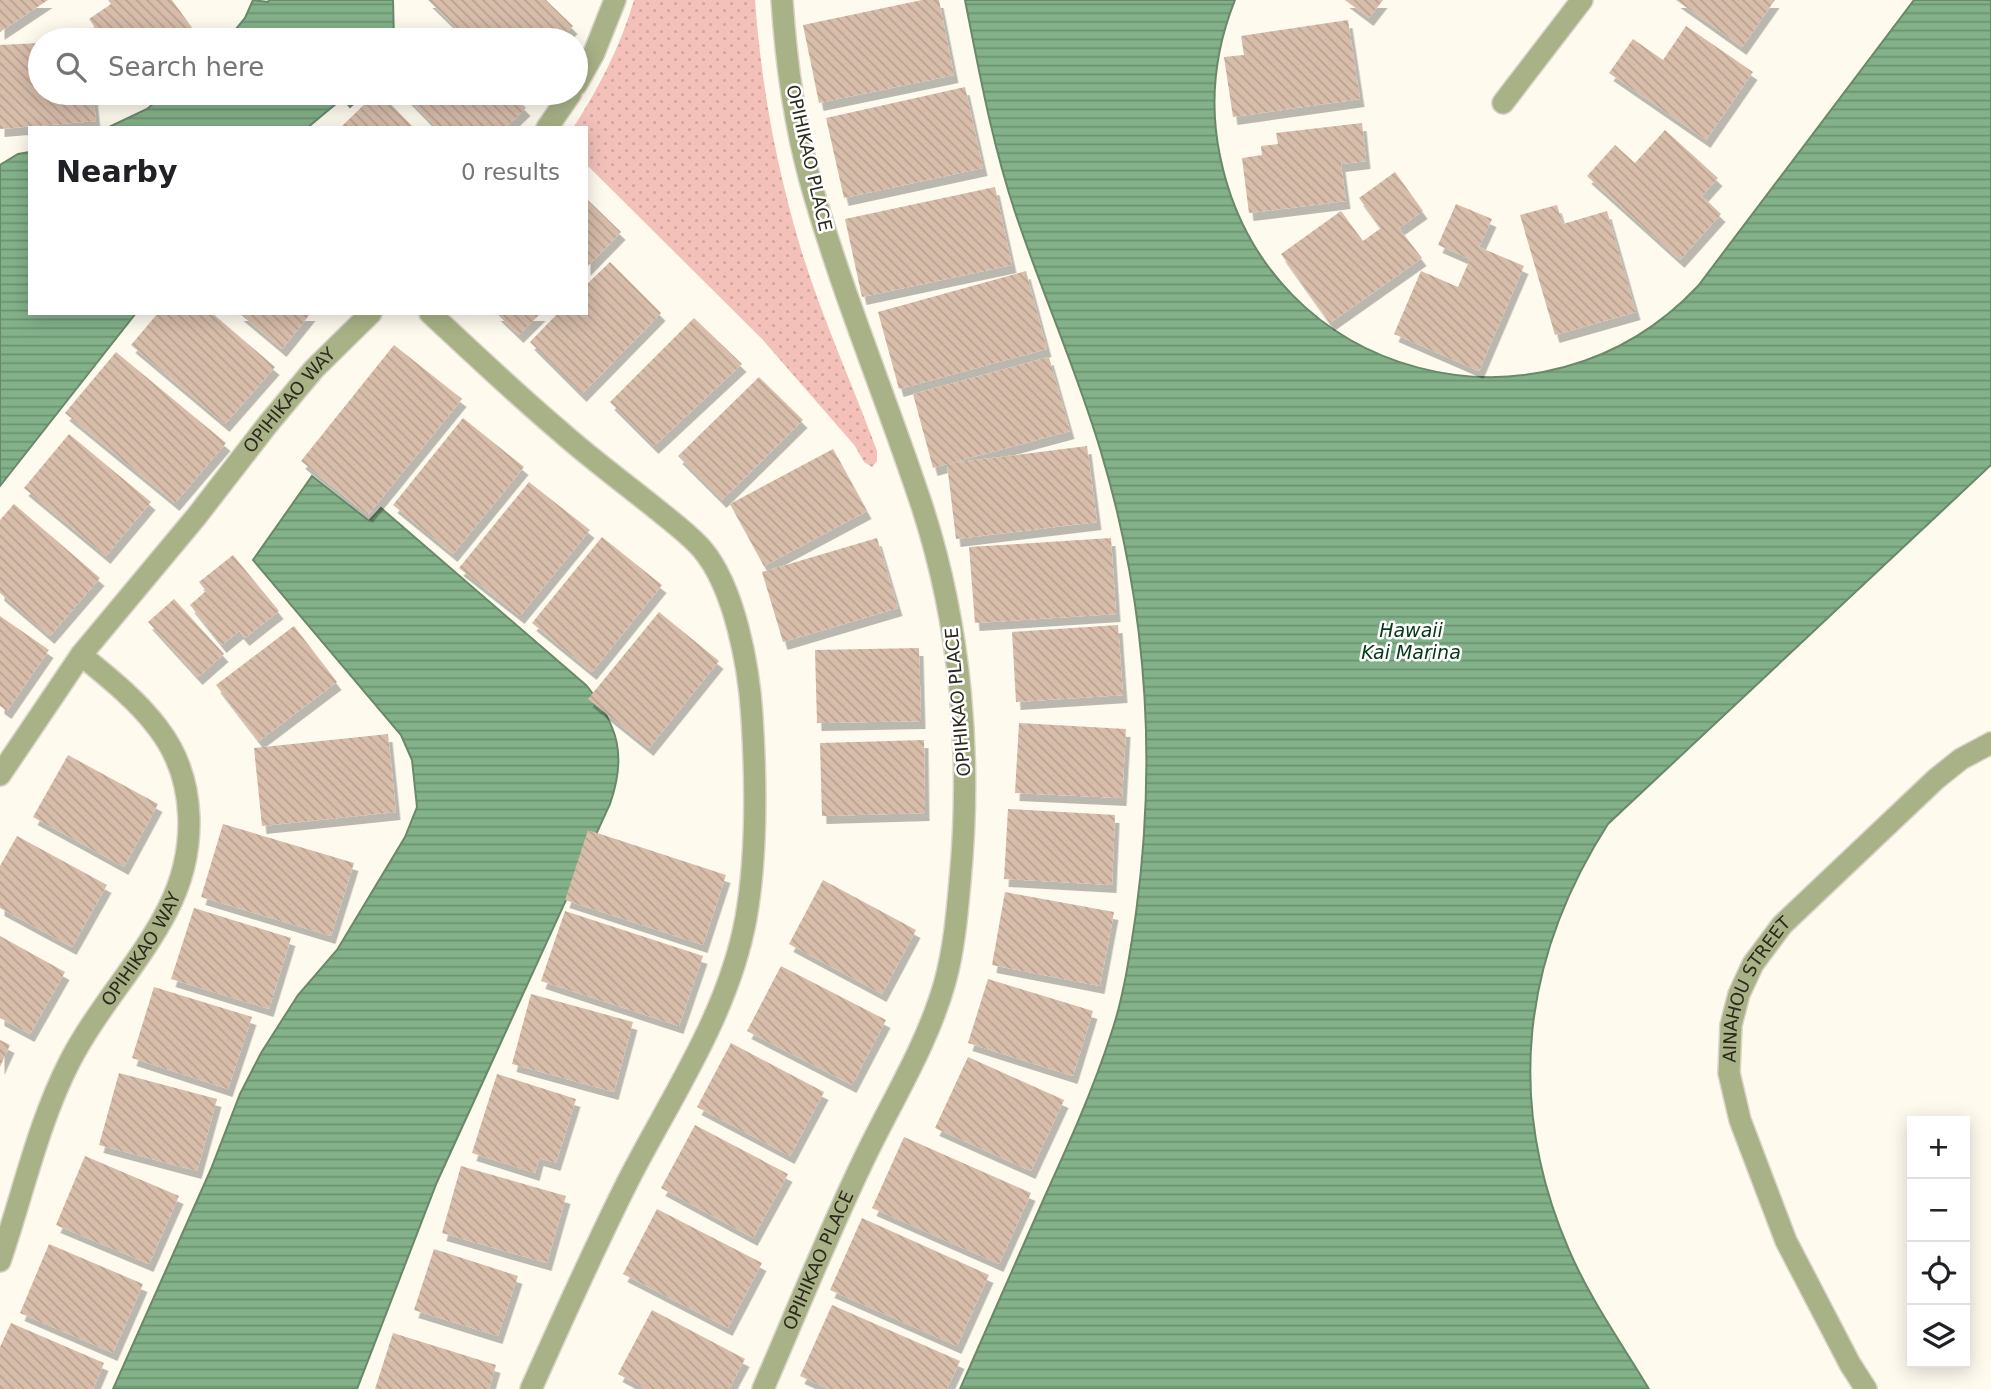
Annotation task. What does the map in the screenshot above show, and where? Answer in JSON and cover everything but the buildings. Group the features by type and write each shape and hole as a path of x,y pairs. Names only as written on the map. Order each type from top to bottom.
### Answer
{"street":[{"path":"588,64 615,0"},
{"name":"OPIHIKAO PLACE","path":"763,1389 862,1162 919,1052 934,1014 956,934 965,831 959,679 940,564 922,505 828,239 810,177 795,115 782,0"},
{"path":"1503,103 1582,0"},
{"path":"548,126 563,105"},
{"name":"OPIHIKAO WAY","path":"0,775 81,656 314,369 368,315"},
{"path":"432,315 561,432 677,526 703,551 720,580 734,614 751,695 754,744 752,872 746,920 735,963 701,1045 629,1180 531,1389"},
{"name":"OPIHIKAO WAY","path":"0,1261 57,1086 89,1028 168,910 181,878 188,846 190,819 186,788 174,753 159,729 127,693 81,656"},
{"name":"AINAHOU STREET","path":"1866,1389 1850,1364 1786,1241 1740,1121 1729,1073 1731,1025 1753,964 1782,925 1936,779 1961,759 1991,743"}],"shaded area":[{"path":"634,0 755,0 766,93 784,185 817,298 877,451 877,461 872,467 864,462 855,446 762,339 588,166 588,126 574,126 588,105 623,33"}],"water":[{"path":"253,0 393,0 394,28 237,28"},
{"name":"Hawaii Kai Marina","path":"965,0 1235,0 1219,57 1215,116 1220,156 1247,233 1292,295 1351,340 1418,368 1491,377 1564,367 1635,337 1698,286 1914,0 1991,0 1991,465 1608,824 1579,875 1557,926 1541,979 1532,1032 1531,1086 1536,1140 1549,1195 1569,1250 1587,1286 1649,1389 960,1389 1080,1116 1116,1020 1136,913 1146,797 1143,681 1137,623 1116,509 1092,422 1025,242 999,160"},
{"path":"152,105 335,105 309,126 111,126"},
{"path":"28,152 28,315 134,315 0,486 0,165 18,154"},
{"path":"312,476 369,521 381,508 587,686 606,714 617,742 618,771 615,787 610,804 437,1182 357,1389 113,1389 211,1169 240,1094 261,1053 298,995 337,950 405,837 417,807 412,760 401,735 253,560"}]}
